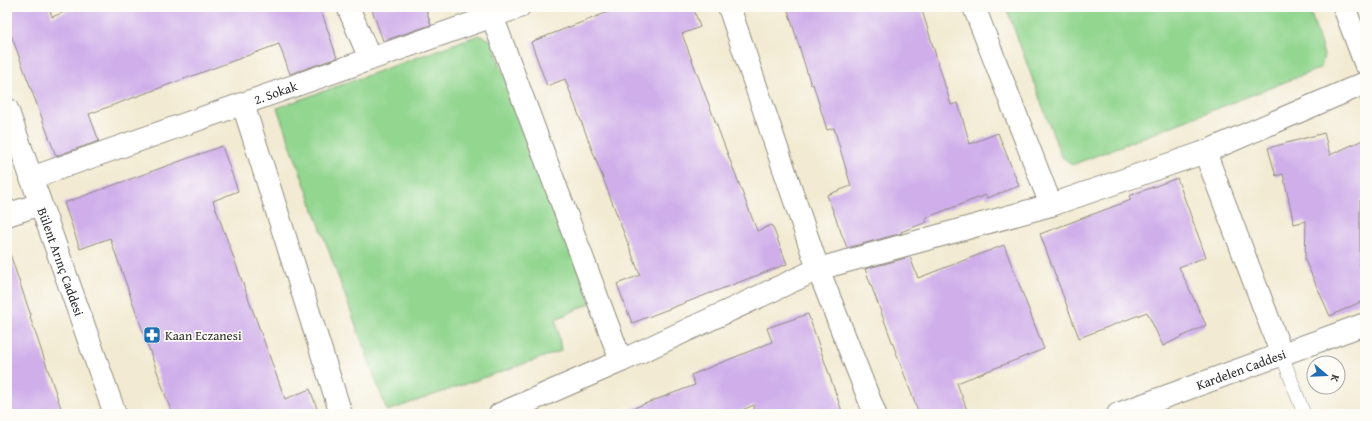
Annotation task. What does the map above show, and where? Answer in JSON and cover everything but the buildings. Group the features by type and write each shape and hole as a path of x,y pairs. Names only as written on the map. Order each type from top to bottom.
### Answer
{"street":[{"path":"348,7 370,59"},
{"name":"2. Sokak","path":"31,178 519,7"},
{"path":"729,7 818,269 875,414"},
{"path":"974,7 1051,205"},
{"path":"1344,7 1365,63"},
{"path":"492,16 622,361"},
{"path":"500,414 622,361 818,269 1051,205 1205,152 1365,83"},
{"path":"242,104 341,414"},
{"name":"Bülent Arınç Caddesi","path":"7,109 115,414"},
{"path":"1205,152 1282,355"},
{"path":"7,216 40,204"},
{"name":"Kardelen Caddesi","path":"1118,414 1365,324"}],"lane":[{"path":"1282,355 1304,414"}],"green space":[{"path":"1006,7 1309,7 1324,55 1321,68 1072,165 1061,156"},
{"path":"479,35 491,40 591,303 556,319 561,351 387,411 277,108"}],"place":[{"name":"Kaan Eczanesi","path":"152,335"}]}
